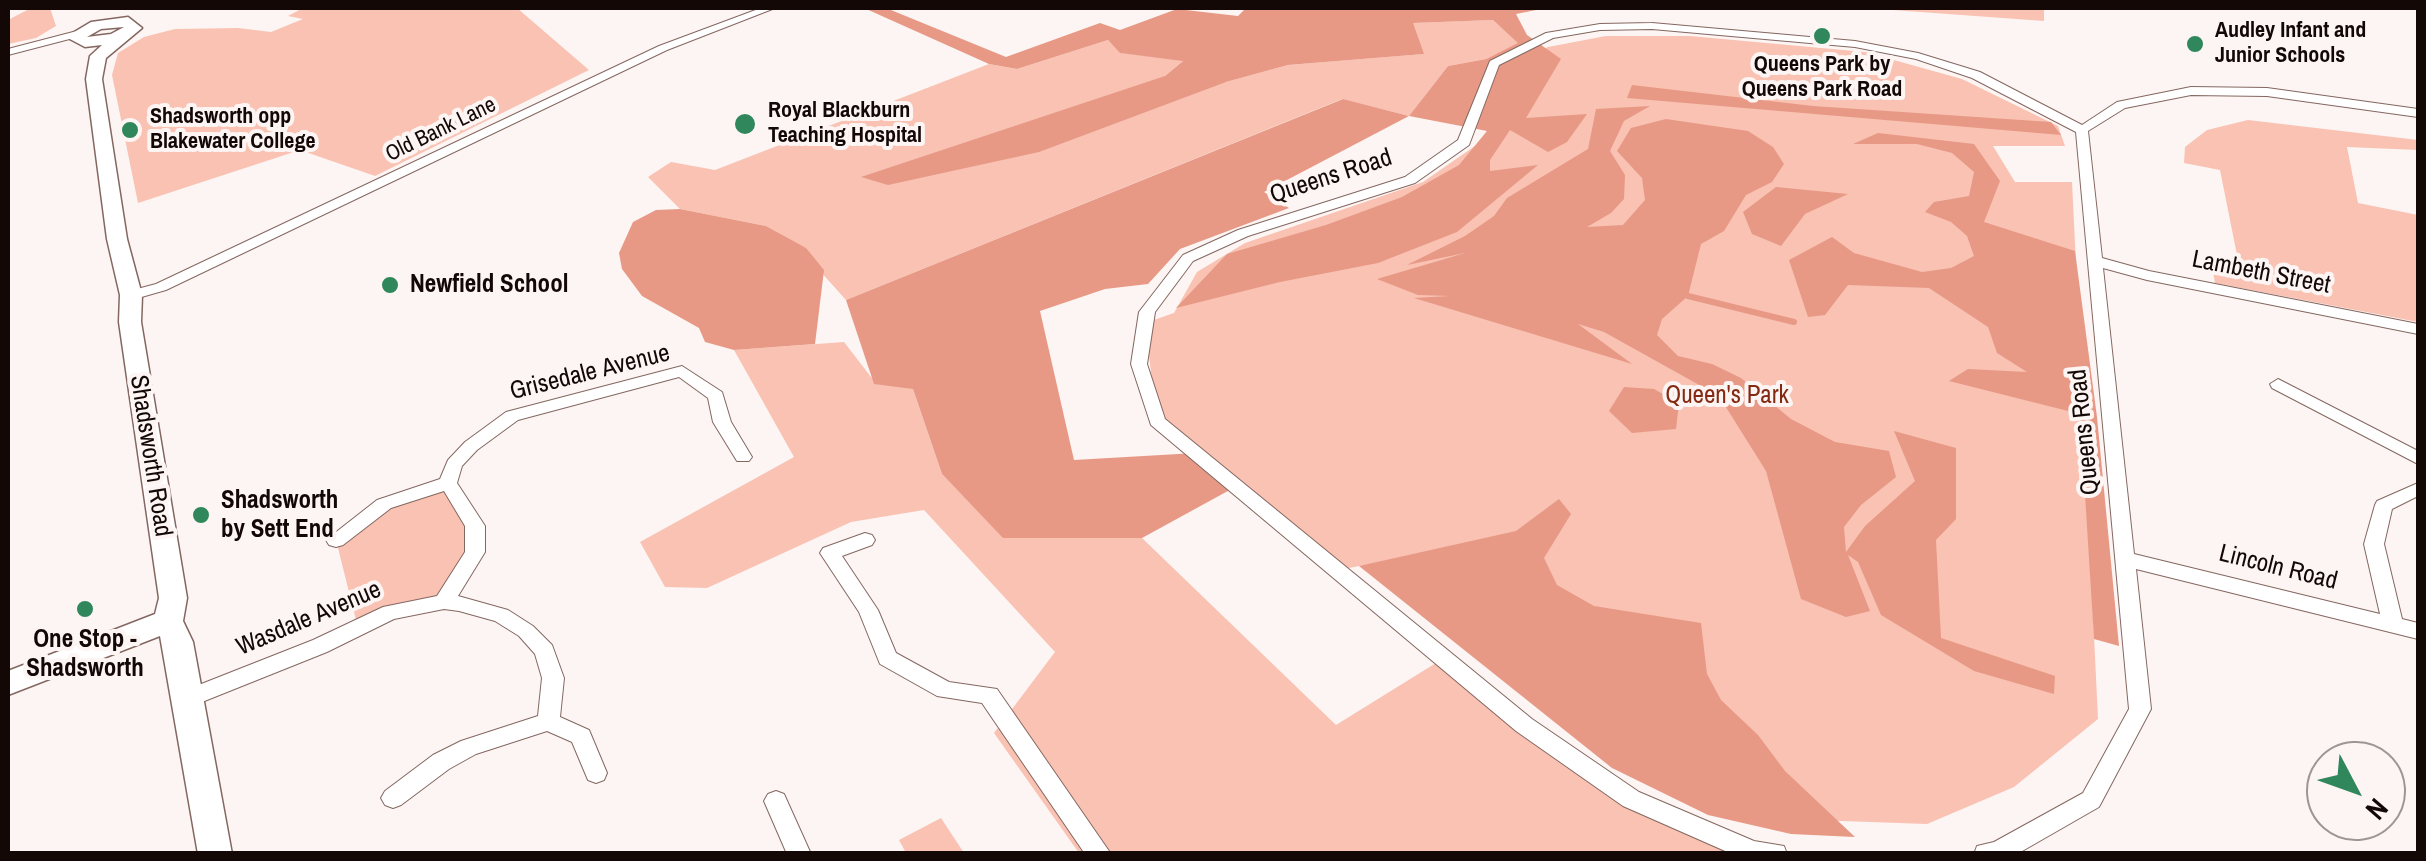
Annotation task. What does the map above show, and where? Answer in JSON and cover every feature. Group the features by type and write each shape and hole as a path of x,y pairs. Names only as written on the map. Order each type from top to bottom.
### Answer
{"main road":[{"path":"84,41 124,28 84,41"},
{"name":"Shadsworth Road","path":"84,41 94,79 117,239 131,294 130,322 173,598 168,620 178,642 216,854"},
{"path":"8,683 168,620"}],"street":[{"name":"Old Bank Lane","path":"131,294 161,287 663,48 770,8"},
{"path":"1652,26 1653,8"},
{"name":"Queens Road","path":"1775,854 1752,851 1630,799 1524,725 1157,421 1139,364 1147,312 1188,258 1242,234 1410,180 1464,142 1494,64 1550,35 1600,27 1652,26 1855,44 1918,56 1976,75 2082,130 2140,709 2090,800 1994,853"},
{"path":"12,51 84,41"},
{"path":"2082,130 2122,105 2191,91 2267,92 2418,114"},
{"name":"Lambeth Street","path":"2096,261 2147,275 2418,328"},
{"name":"Grisedale Avenue","path":"448,484 454,464 471,446 512,416 682,372 716,396 722,422 743,457"},
{"path":"2278,384 2418,458"},
{"path":"336,540 384,504 448,484 475,526 475,552 444,602"},
{"path":"2393,624 2374,544 2384,505 2418,489"},
{"path":"865,540 830,553 868,610 888,658 945,690 990,695 1100,854"},
{"name":"Lincoln Road","path":"2125,559 2418,631"},
{"name":"Wasdale Avenue","path":"189,698 320,646 390,612 444,602 501,615 526,631 545,651 553,678 548,722"},
{"path":"393,798 440,762 469,747 548,722 581,736 596,773"},
{"path":"776,801 799,854"}],"green space":[{"path":"31,8 50,8 56,26 36,38 8,44 8,20"},
{"path":"303,8 517,8 589,70 375,176 300,150 138,203 112,75 118,53 144,37 175,29 271,32 303,19 288,16"},
{"path":"1879,8 2044,8 2044,21 1879,9"},
{"path":"1493,20 1519,43 1486,59 1448,66 1409,116 1342,99 846,300 794,242 766,226 680,209 648,177 671,162 715,170 989,64 1017,69 1108,40 1121,53 1184,60 1165,76 1226,82 1288,65 1423,54 1412,23"},
{"name":"Queen's Park","path":"1606,36 1690,36 1865,52 1962,79 2058,126 2065,146 1993,146 2015,182 2072,182 2098,719 2014,787 1927,824 1814,820 1370,564 1338,570 1157,421 1145,323 1174,313 1197,272 1245,243 1423,182 1485,139 1499,69 1548,47"},
{"path":"2248,120 2418,140 2418,150 2347,147 2358,203 2418,215 2418,322 2215,283 2210,255 2238,260 2220,170 2184,163 2185,147 2207,130"},
{"path":"844,342 871,377 913,389 942,474 1003,537 1142,538 1336,725 1444,658 1630,799 1791,853 1079,853 994,733 1055,652 924,510 851,522 707,588 665,587 640,542 794,457 734,350"},
{"path":"448,483 472,522 475,552 444,602 358,628 336,540 384,504"},
{"path":"941,818 964,853 906,853 899,840"}],"shaded area":[{"path":"864,8 886,8 1006,57 1100,23 1120,30 1177,9 1238,16 1246,8 1546,8 1516,14 1527,35 1561,59 1526,118 1587,114 1567,142 1548,152 1510,130 1490,160 1490,171 1538,165 1457,232 1378,263 1176,308 1227,254 1326,225 1402,197 1459,165 1487,131 1409,116 1448,66 1486,59 1518,43 1493,20 1413,23 1424,54 1288,65 1226,82 1039,152 888,185 861,177 1165,76 1183,61 1120,53 1108,40 1017,69 989,64"},
{"path":"1632,85 1813,106 2051,122 2061,135 1627,98"},
{"path":"1343,99 1409,116 1264,192 1289,208 1180,249 1148,284 1105,289 1040,311 1074,460 1196,453 1237,486 1142,538 1003,538 942,474 913,389 874,384 846,300"},
{"path":"1650,106 1624,121 1610,151 1625,175 1624,199 1611,213 1587,227 1623,225 1645,200 1642,178 1617,151 1631,128 1666,119 1748,131 1773,147 1784,164 1772,182 1746,195 1724,231 1701,244 1688,296 1662,319 1657,335 1678,356 1712,364 1741,378 1791,419 1835,442 1889,451 1896,477 1861,505 1844,527 1846,552 1865,526 1915,481 1894,431 1956,448 1956,519 1936,540 1941,638 2055,676 2054,694 1974,671 1881,615 1858,562 1848,555 1870,611 1846,617 1801,599 1766,471 1719,396 1604,332 1578,324 1632,364 1414,298 1450,296 1418,295 1377,279 1465,253 1407,265 1465,236 1494,216 1507,198 1588,149 1596,109"},
{"path":"1878,133 1974,144 2000,181 1984,222 2075,251 2097,417 2119,646 2094,639 2080,414 1949,381 1968,369 2027,372 1997,353 1988,327 1929,288 1848,285 1825,315 1808,317 1789,260 1832,237 1854,253 1922,272 1951,268 1974,256 1967,236 1951,222 1925,212 1934,202 1969,196 1974,172 1952,153 1917,144 1853,144"},
{"path":"1776,187 1848,194 1805,214 1781,246 1752,234 1743,212"},
{"path":"680,209 766,226 806,248 824,270 815,344 734,350 705,342 699,328 642,296 622,269 619,253 633,222 656,210"},
{"path":"1624,387 1654,389 1679,403 1676,429 1632,433 1609,411"},
{"path":"1559,499 1571,514 1544,558 1557,585 1594,606 1701,623 1707,674 1721,700 1758,735 1785,771 1855,837 1791,834 1708,815 1612,768 1359,566 1516,531"}],"waterway":[{"path":"1688,296 1794,322"}],"place":[{"name":"Queens Park by Queens Park Road","path":"1822,36"},
{"name":"Audley Infant and Junior Schools","path":"2195,44"},
{"name":"Royal Blackburn Teaching Hospital","path":"745,124"},
{"name":"Shadsworth opp Blakewater College","path":"130,130"},
{"name":"Newfield School","path":"390,285"},
{"name":"Shadsworth by Sett End","path":"201,515"},
{"name":"One Stop - Shadsworth","path":"85,609"}]}
